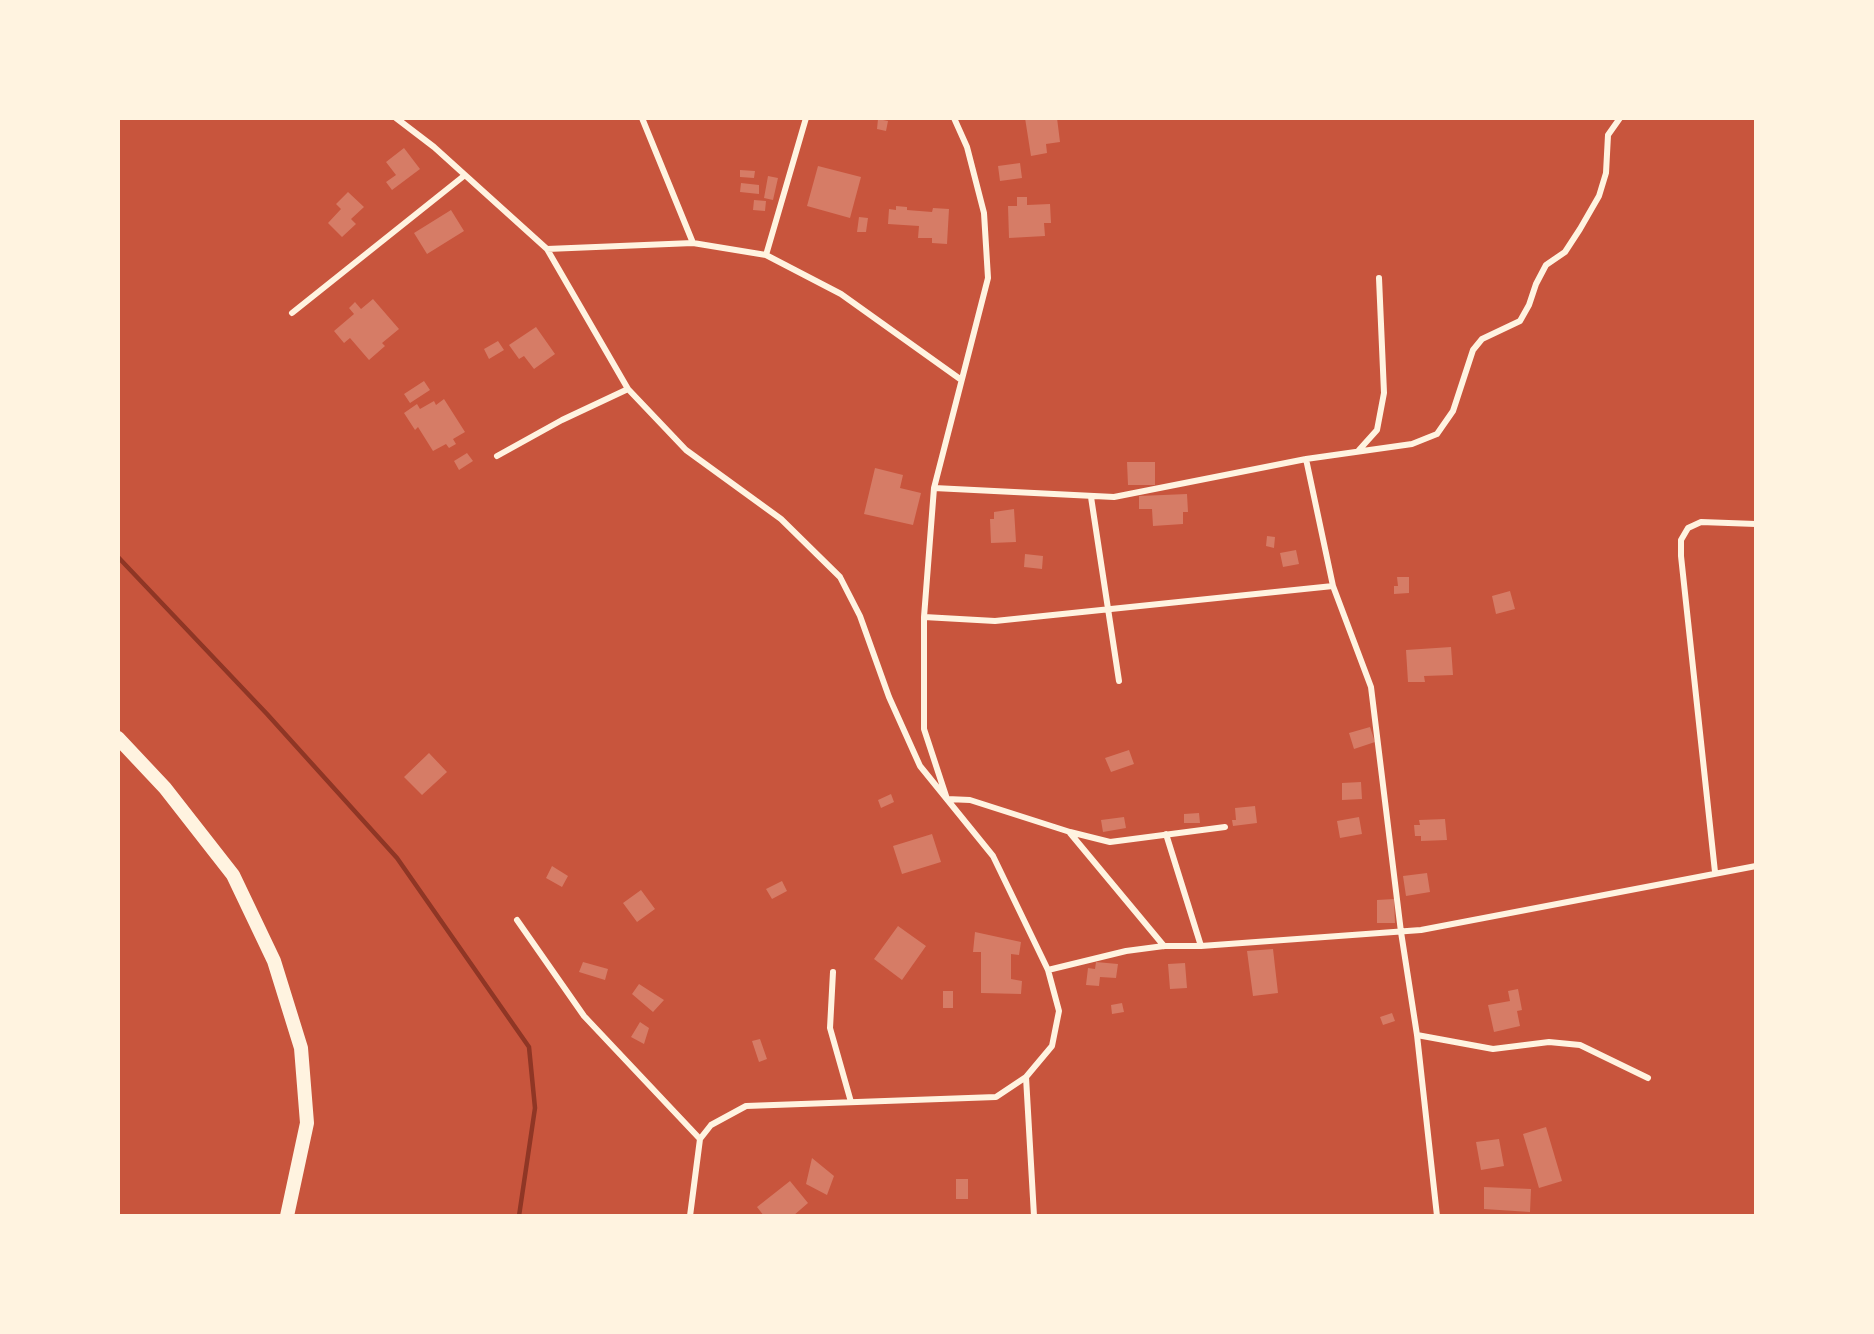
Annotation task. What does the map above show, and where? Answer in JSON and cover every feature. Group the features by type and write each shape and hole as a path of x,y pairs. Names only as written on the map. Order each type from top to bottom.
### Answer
{"main road":[{"path":"118,738 165,788 233,875 274,961 301,1048 307,1124 287,1215"}],"street":[{"path":"396,118 434,147 547,249 628,389 686,450 781,519 840,577 860,616 889,697 920,766 993,856 1048,970 1059,1011 1052,1046 1026,1077 996,1097 746,1106 711,1125 700,1139 690,1215"},
{"path":"642,118 693,243"},
{"path":"766,255 806,118"},
{"path":"947,799 924,729 924,617 934,488 960,379 988,278 984,213 967,147 954,118"},
{"path":"934,488 1114,497 1305,459 1412,444 1437,434 1453,411 1473,351 1482,339 1520,321 1546,265 1565,252 1580,229 1599,196 1606,173 1608,135 1620,118"},
{"path":"292,313 465,175"},
{"path":"547,249 693,243 766,255 841,294 960,379"},
{"path":"1359,451 1377,430 1384,393 1380,278"},
{"path":"497,456 562,420 628,389"},
{"path":"1305,459 1333,586 1371,687 1401,932 1417,1035 1437,1215"},
{"path":"1091,497 1119,681"},
{"path":"1715,872 1681,540 1688,528 1701,522 1755,524"},
{"path":"924,617 995,621 1333,586"},
{"path":"947,799 970,800 1070,832 1110,842 1225,827"},
{"path":"1070,832 1164,946"},
{"path":"1166,834 1201,946"},
{"path":"1048,970 1126,951 1164,946 1201,946 1432,928 1755,866"},
{"path":"517,920 584,1016 700,1139"},
{"path":"833,972 830,1028 851,1102"},
{"path":"1417,1035 1493,1049 1549,1042 1580,1045 1648,1078"},
{"path":"1026,1077 1034,1215"}],"building":[{"path":"1025,118 1057,118 1060,142 1046,144 1047,153 1031,156"},
{"path":"878,119 888,121 886,131 877,129"},
{"path":"404,148 420,169 392,190 386,182 396,175 386,162"},
{"path":"1020,163 1022,178 1000,181 998,166"},
{"path":"818,166 861,177 850,218 807,206"},
{"path":"740,170 755,171 754,178 740,177"},
{"path":"768,176 778,178 773,200 764,198"},
{"path":"741,183 759,185 759,194 740,192"},
{"path":"348,192 364,207 351,219 356,224 342,237 328,223 341,209 336,204"},
{"path":"1017,197 1027,197 1027,205 1050,204 1051,223 1044,223 1045,236 1009,238 1008,206 1017,206"},
{"path":"754,200 766,201 765,211 753,210"},
{"path":"896,206 907,207 907,210 932,212 933,208 949,209 947,244 932,243 932,238 918,238 919,226 888,224 889,209 896,210"},
{"path":"451,210 464,231 427,254 414,233"},
{"path":"859,217 868,218 866,232 857,232"},
{"path":"373,299 399,329 382,343 385,346 369,360 350,338 344,343 334,331 354,314 349,308 355,302 361,309"},
{"path":"536,327 555,354 534,369 524,356 519,359 509,345"},
{"path":"498,341 504,350 489,359 484,349"},
{"path":"424,381 430,390 410,403 404,394"},
{"path":"444,399 465,432 453,439 456,444 449,448 446,444 433,451 418,427 415,430 404,413 417,404 420,409 434,401 436,405"},
{"path":"467,453 473,461 459,470 454,461"},
{"path":"1127,462 1155,462 1155,485 1128,485"},
{"path":"875,468 903,475 900,488 921,493 913,525 864,514"},
{"path":"1187,494 1188,512 1183,512 1183,524 1153,526 1152,509 1139,509 1139,496"},
{"path":"1014,509 1016,542 991,543 990,519 994,519 994,512"},
{"path":"1267,536 1275,537 1274,548 1266,546"},
{"path":"1296,550 1299,564 1283,567 1280,553"},
{"path":"1025,554 1043,556 1042,569 1024,567"},
{"path":"1397,577 1409,577 1409,593 1394,594 1394,586 1398,586"},
{"path":"1510,591 1515,609 1496,614 1492,596"},
{"path":"1451,647 1453,675 1424,676 1425,682 1408,682 1406,650"},
{"path":"1370,727 1375,742 1354,749 1349,733"},
{"path":"1129,750 1134,764 1111,772 1105,758"},
{"path":"429,753 447,772 422,795 404,777"},
{"path":"1361,782 1362,799 1342,800 1342,783"},
{"path":"891,794 894,802 881,808 878,800"},
{"path":"1255,806 1257,823 1233,826 1232,820 1236,820 1235,808"},
{"path":"1199,813 1200,823 1184,823 1184,814"},
{"path":"1124,817 1126,828 1103,832 1101,820"},
{"path":"1359,817 1362,834 1340,838 1337,821"},
{"path":"1445,819 1447,840 1421,841 1421,836 1415,836 1414,825 1420,825 1419,820"},
{"path":"932,834 941,862 902,874 893,846"},
{"path":"552,866 568,876 562,887 546,878"},
{"path":"1427,873 1430,892 1406,896 1403,876"},
{"path":"782,881 787,891 772,899 766,889"},
{"path":"641,890 655,909 637,922 623,903"},
{"path":"1394,899 1395,923 1377,923 1377,900"},
{"path":"898,926 926,946 902,980 874,959"},
{"path":"975,932 1021,942 1019,955 1011,954 1011,979 1022,981 1021,994 981,993 981,952 973,952"},
{"path":"1273,949 1278,993 1253,996 1247,951"},
{"path":"583,962 608,969 605,980 579,972"},
{"path":"1096,962 1118,964 1116,978 1100,977 1099,986 1086,985 1088,968 1095,969"},
{"path":"1185,963 1187,988 1170,989 1168,964"},
{"path":"639,984 664,1000 653,1012 632,994"},
{"path":"1518,989 1522,1010 1517,1011 1520,1026 1494,1032 1488,1005 1510,1001 1508,991"},
{"path":"943,991 953,991 953,1008 943,1008"},
{"path":"1122,1003 1124,1012 1112,1014 1111,1005"},
{"path":"1392,1013 1395,1021 1383,1025 1380,1017"},
{"path":"640,1022 649,1028 644,1044 631,1037"},
{"path":"760,1039 767,1059 759,1062 752,1041"},
{"path":"1546,1127 1562,1181 1539,1188 1523,1134"},
{"path":"1499,1139 1504,1166 1481,1170 1476,1142"},
{"path":"812,1158 834,1176 827,1195 806,1184"},
{"path":"956,1179 968,1179 968,1199 956,1199"},
{"path":"790,1181 808,1203 793,1216 764,1216 757,1207"},
{"path":"1484,1187 1531,1189 1530,1212 1484,1209"}],"waterway":[{"path":"118,557 267,714 397,858 529,1047 535,1108 519,1216"}]}
